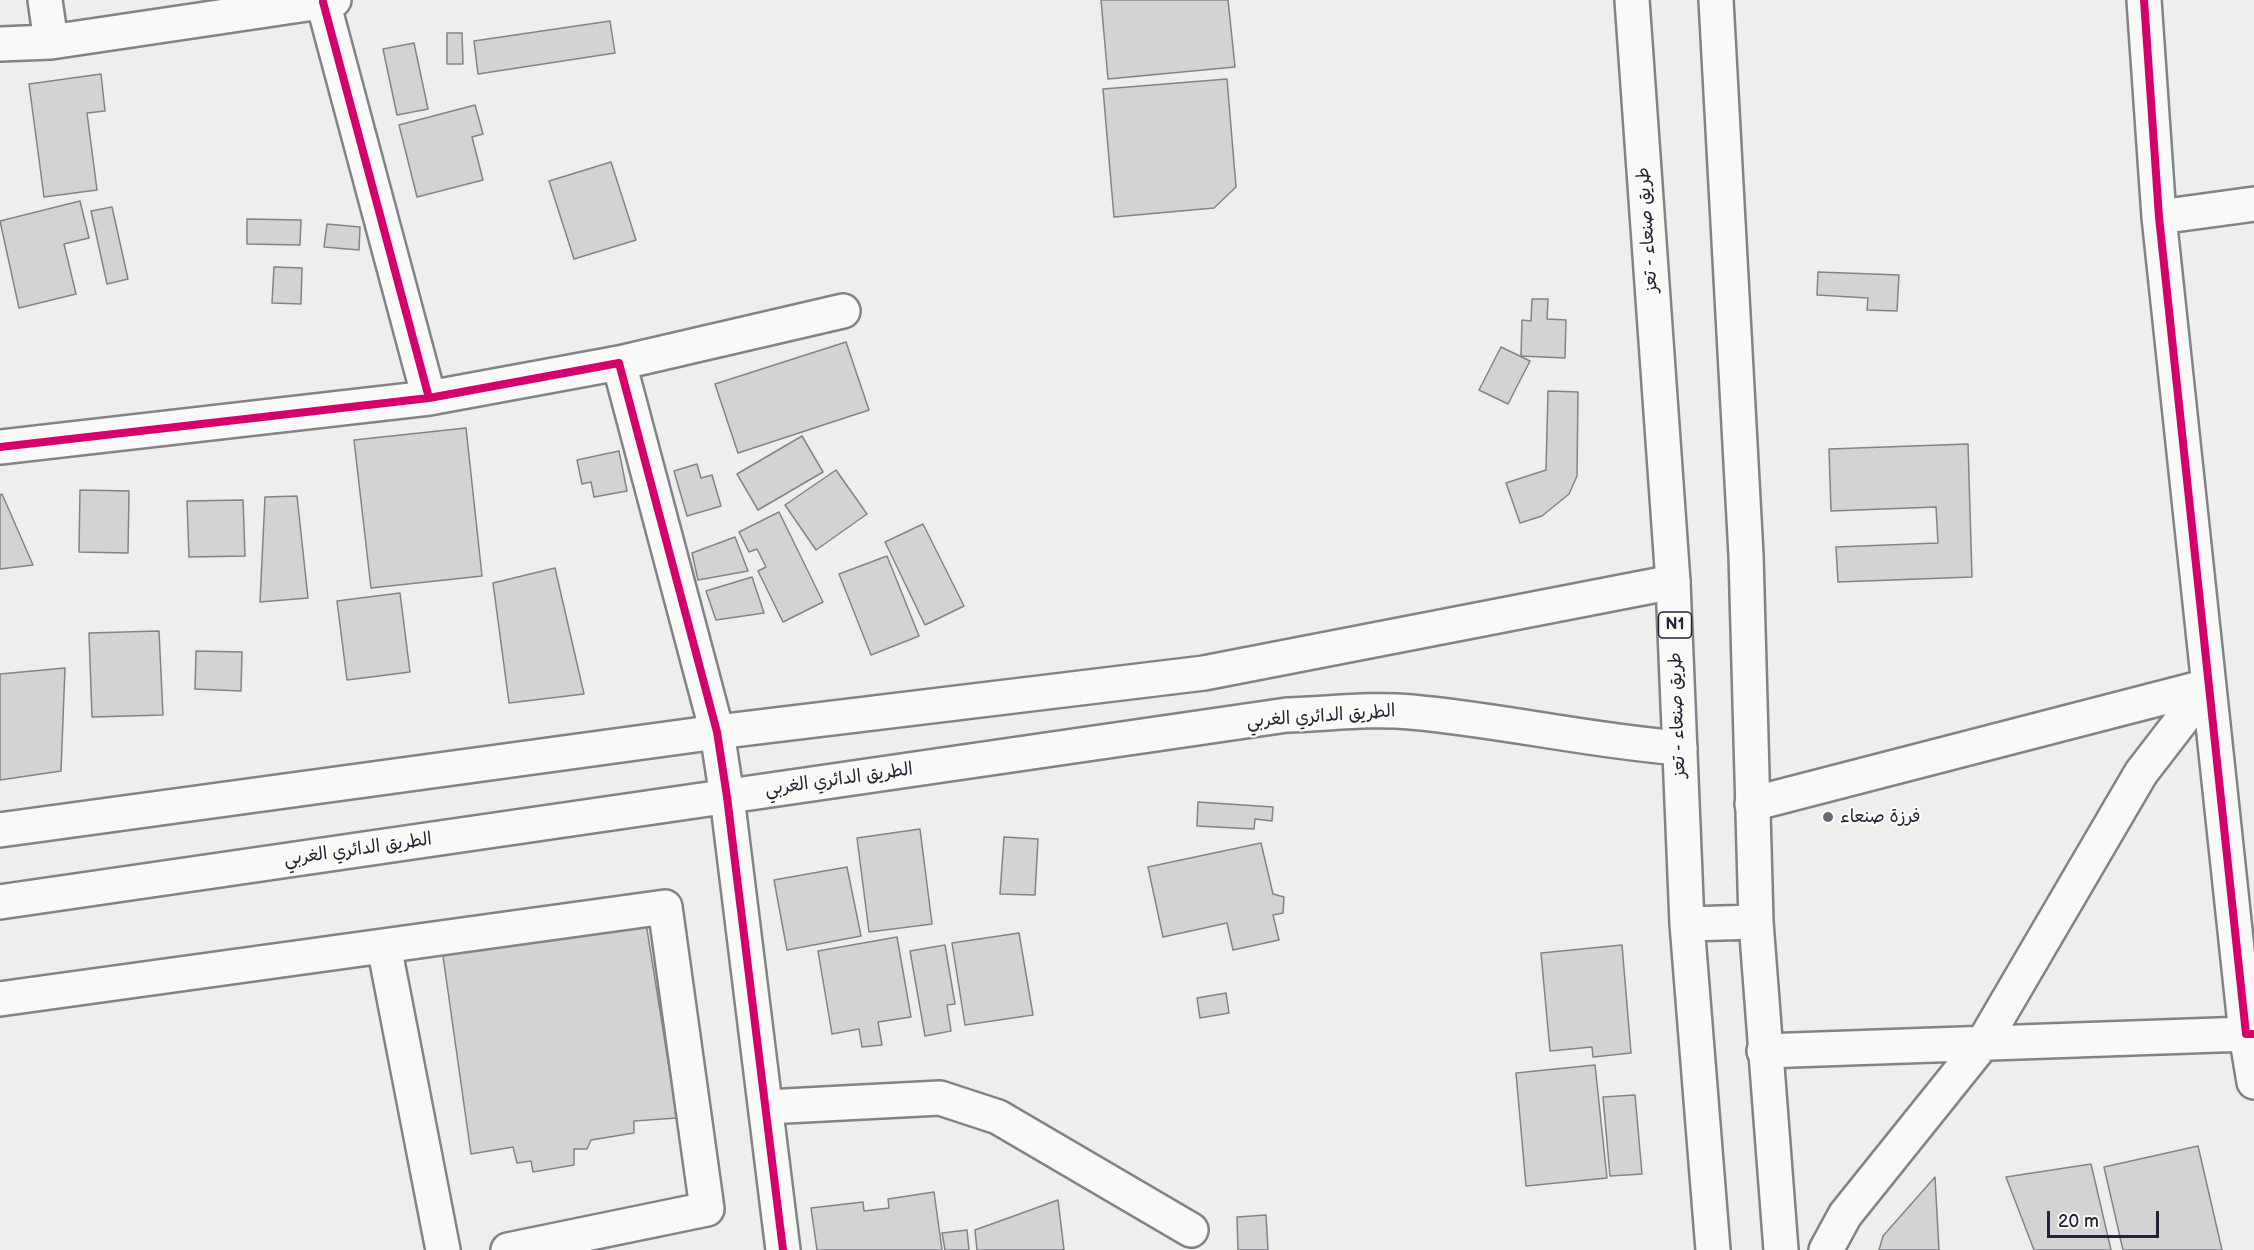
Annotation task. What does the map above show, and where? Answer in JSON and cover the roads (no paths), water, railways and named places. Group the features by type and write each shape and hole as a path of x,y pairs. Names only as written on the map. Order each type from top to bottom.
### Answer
{"main road":[{"path":"45,0 51,42"},
{"name":"طريق صنعاء - تعز","path":"1632,0 1673,582 1687,924 1713,1250"},
{"path":"1716,0 1746,555 1756,922 1764,1052 1781,1250"},
{"path":"2144,0 2159,217 2208,686 2254,1082"},
{"path":"0,44 51,42 328,1 429,398"},
{"path":"2159,217 2254,204"},
{"path":"0,447 429,398 619,363 843,311"},
{"path":"619,363 717,732 728,797 783,1250"},
{"path":"0,830 717,732 1204,673 1673,582"},
{"path":"1752,804 2208,686"},
{"path":"1826,1250 1845,1215 1983,1043 2141,772 2208,686"},
{"name":"الطريق الدائري الغربي","path":"0,902 1287,715 1408,711 1511,723 1623,744 1680,748"},
{"path":"0,999 664,908 707,1209 508,1250"},
{"path":"1687,924 1756,922"},
{"path":"384,946 443,1250"},
{"path":"1764,1052 2250,1034"},
{"path":"766,1107 940,1098 998,1117 1191,1230"}],"place":[{"name":"فرزة صنعاء","path":"1828,817"}]}
